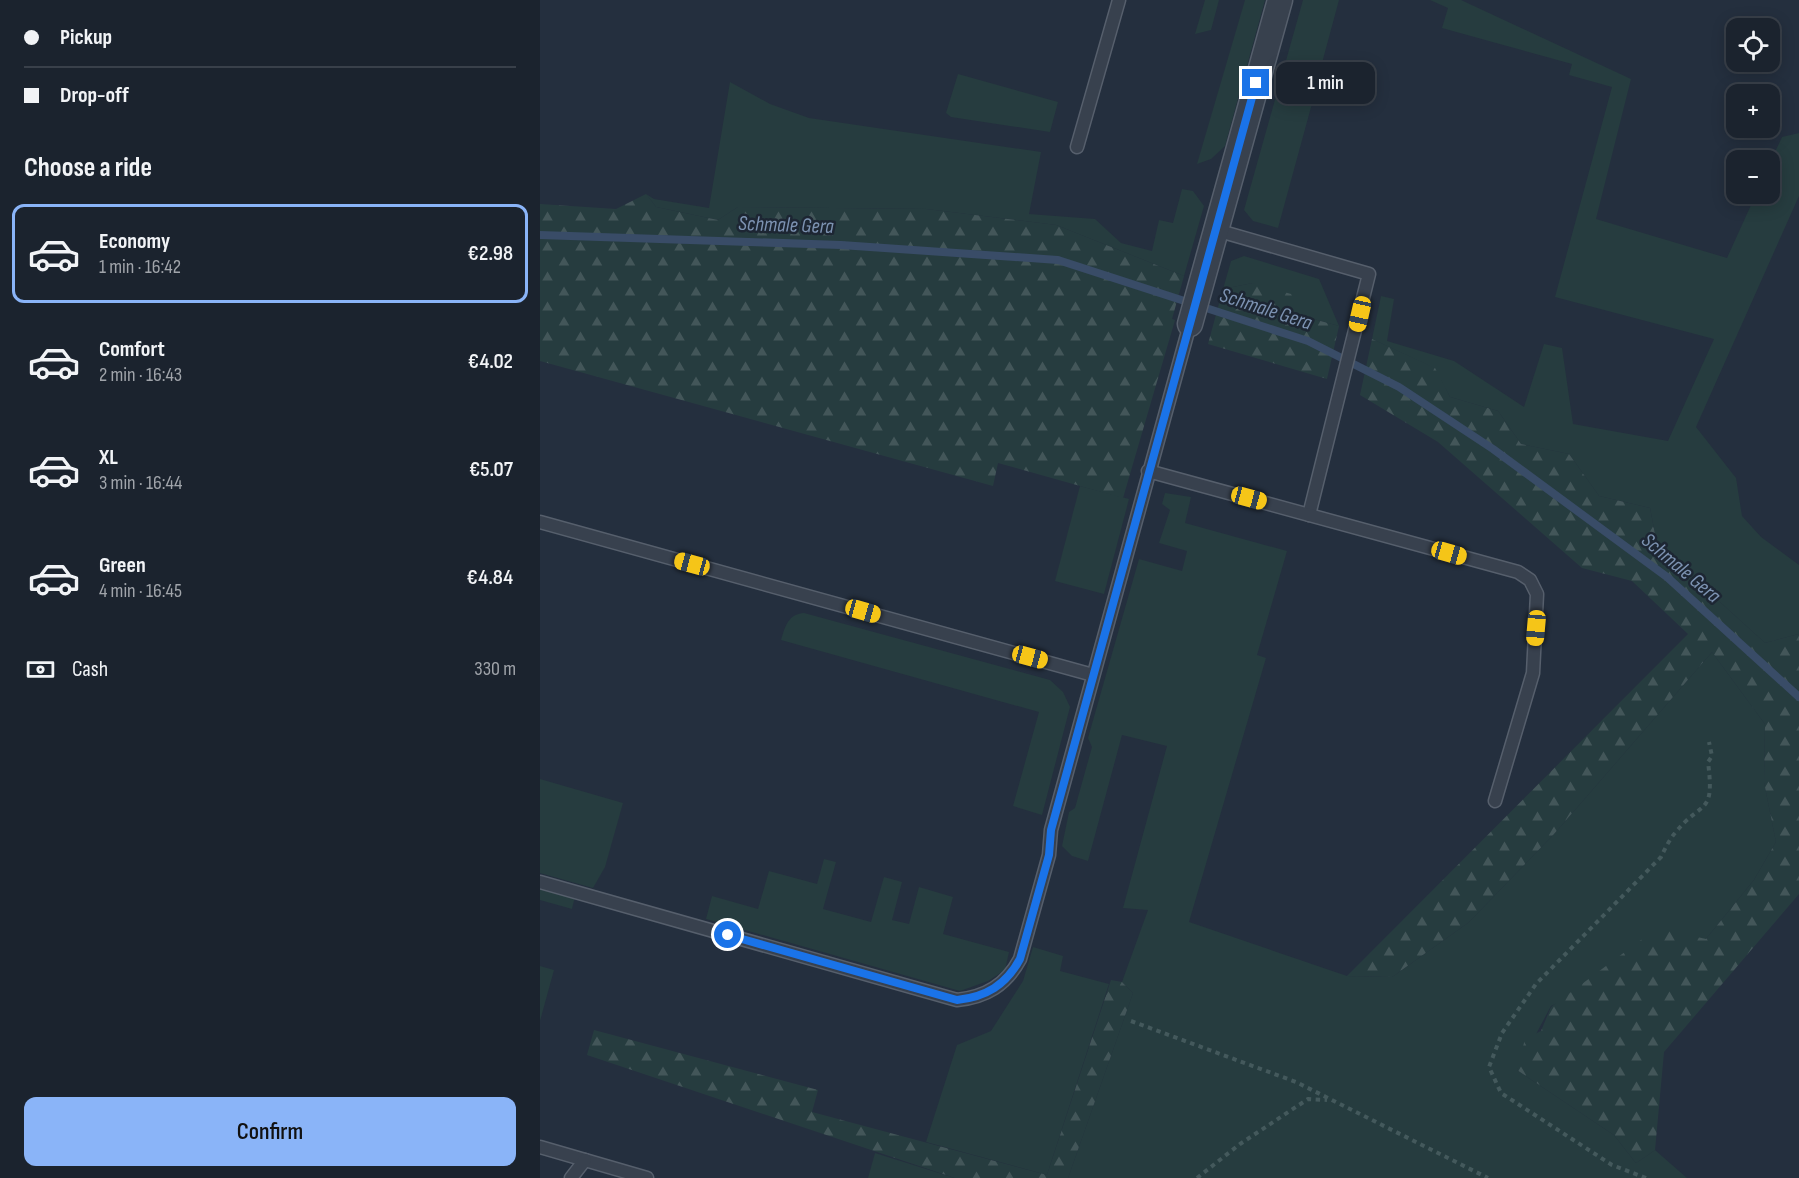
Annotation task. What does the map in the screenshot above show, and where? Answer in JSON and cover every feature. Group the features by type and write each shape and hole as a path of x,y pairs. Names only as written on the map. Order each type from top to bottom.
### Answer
{"street":[{"path":"1190,324 1280,0"}],"lane":[{"path":"1077,147 1119,0"},
{"path":"1216,230 1369,274 1343,387 1309,515"},
{"path":"540,882 957,1000 977,998 997,988 1012,974 1020,959 1049,855 1051,830 1190,324"},
{"path":"1148,471 1518,572 1534,586 1538,606 1533,673 1495,801"},
{"path":"540,522 1093,675"},
{"path":"540,1147 647,1178"},
{"path":"571,1178 585,1160"}],"path":[{"path":"1646,1178 1612,1165 1502,1093 1489,1067 1502,1033 1536,984 1660,857 1676,832 1705,807 1712,789 1708,762 1712,756 1709,742"},
{"path":"1131,1021 1296,1082 1488,1178"},
{"path":"1197,1178 1240,1144 1308,1099 1328,1100"}],"green space":[{"path":"1205,0 1219,0 1211,30 1195,34"},
{"path":"1245,0 1265,0 1225,146 1211,159 1197,164"},
{"path":"1303,0 1339,0 1322,63 1341,68 1336,82 1319,78 1278,228 1253,221 1244,210"},
{"path":"1430,0 1461,0 1631,79 1596,219 1727,258 1751,204 1780,204 1780,150 1776,150 1782,137 1799,133 1799,196 1696,427 1736,478 1742,516 1761,537 1799,565 1799,634 1765,643 1657,545 1650,508 1599,496 1569,454 1521,444 1498,411 1450,397 1434,368 1372,339 1381,296 1394,299 1387,341 1454,361 1524,407 1544,344 1562,348 1573,424 1668,441 1714,339 1555,297 1612,87 1569,75 1572,64 1442,28 1448,8"},
{"path":"958,74 1058,102 1050,132 951,117 946,113"},
{"path":"730,82 770,104 809,118 1041,152 1029,214 1095,219 1121,243 1152,251 1159,220 1173,223 1182,189 1193,191 1204,206 1184,276 1056,225 926,209 738,207 718,220 656,207 646,194 654,199 709,208"},
{"path":"646,194 656,207 718,220 738,207 926,209 1056,225 1184,276 1172,319 1175,320 1123,498 998,463 993,486 540,361 540,204 616,209"},
{"path":"1244,256 1319,279 1339,326 1302,316 1253,283 1223,289 1231,261"},
{"path":"1253,283 1291,294 1302,316 1339,326 1327,379 1208,344 1223,289"},
{"path":"1372,339 1435,368 1450,397 1498,411 1521,444 1569,454 1599,496 1650,508 1657,545 1765,643 1799,634 1799,894 1664,1052 1655,1150 1636,1163 1614,1135 1517,1070 1525,1039 1541,1031 1551,1007 1657,928 1706,939 1754,880 1776,842 1764,782 1765,724 1712,652 1554,834 1469,922 1392,977 1347,976 1688,634 1632,581 1582,568 1438,442 1360,395"},
{"path":"1080,486 1129,499 1104,594 1055,581"},
{"path":"1165,493 1191,497 1185,523 1287,551 1257,655 1266,658 1189,922 1347,976 1392,977 1469,922 1554,834 1712,652 1765,724 1764,782 1776,842 1754,880 1706,939 1551,1006 1517,1070 1614,1135 1636,1163 1655,1150 1687,1178 1068,1178 1133,993 1122,982 1148,910 1123,908 1167,746 1122,735 1088,861 1072,856 1062,846 1069,812 1075,808 1092,747 1088,738 1139,559 1182,571 1187,551 1159,543 1170,510 1162,504"},
{"path":"804,613 1050,680 1063,692 1070,707 1042,815 1013,806 1039,712 781,640 791,619"},
{"path":"540,779 623,803 605,867 593,888 540,873"},
{"path":"824,859 836,862 823,909 871,922 884,877 902,882 892,920 909,924 919,887 953,897 943,934 1009,952 1005,970 988,981 960,991 706,919 712,896 758,909 769,871 817,884"},
{"path":"540,887 575,896 572,909 540,900"},
{"path":"1033,947 1063,956 1060,971 1109,984 1047,1175 926,1142 957,1045 991,1031 1023,981"},
{"path":"540,966 554,970 540,1021"},
{"path":"1111,980 1122,982 1133,993 1068,1178 955,1178 587,1055 594,1030 818,1090 812,1112 1047,1175"},
{"path":"875,1153 955,1178 868,1178"}],"waterway":[{"name":"Schmale Gera","path":"540,235 841,245 1058,260 1308,341 1399,387 1493,449 1667,577 1799,697"}],"route":[{"path":"728,935 957,1000 977,998 997,988 1012,974 1020,959 1049,855 1051,830 1256,83"}]}
